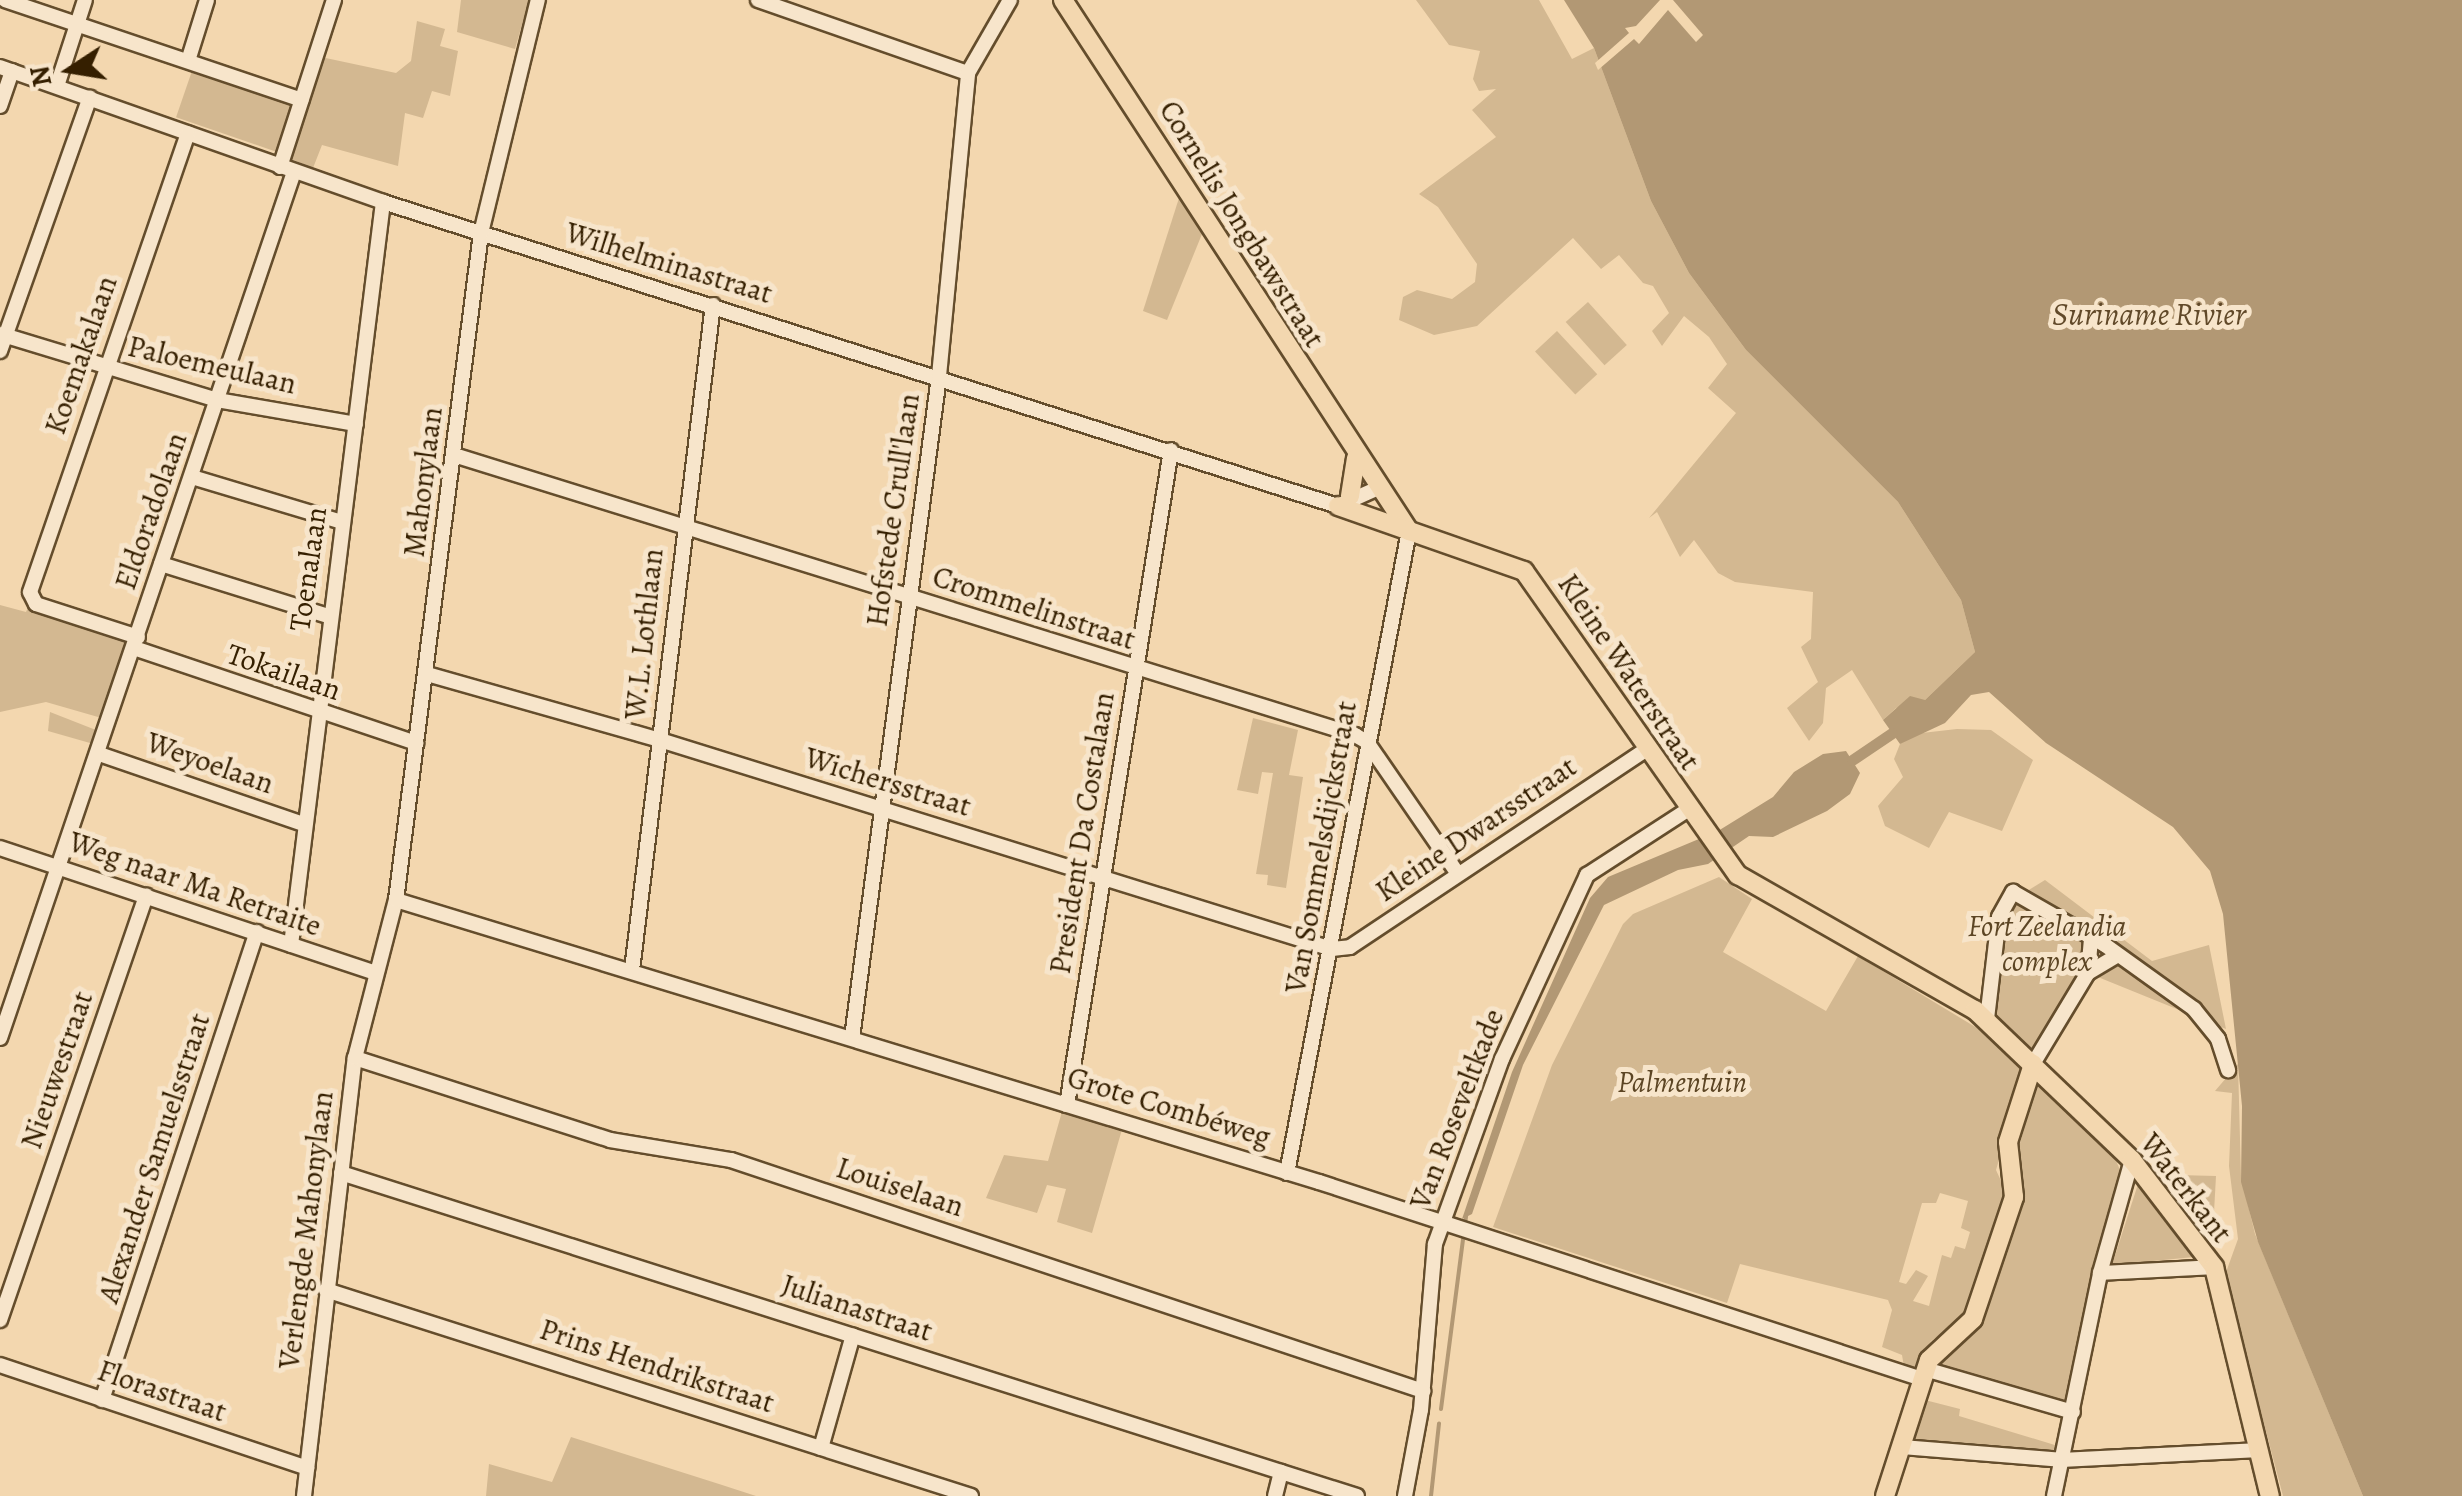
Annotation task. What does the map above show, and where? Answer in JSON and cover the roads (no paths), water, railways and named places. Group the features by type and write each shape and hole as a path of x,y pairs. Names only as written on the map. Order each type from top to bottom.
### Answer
{"main road":[{"name":"Cornelis Jongbawstraat","path":"1063,0 1373,484"},
{"path":"1338,501 1356,457"},
{"path":"1373,484 1409,532"},
{"name":"Kleine Waterstraat","path":"1338,501 1409,532 1524,571 1724,860 1748,884 1986,1019"},
{"name":"Waterkant","path":"1986,1019 2132,1160 2214,1267 2270,1496"},
{"path":"1885,1496 1923,1374 1972,1319 2014,1197 2008,1142 2032,1064"}],"street":[{"path":"5,0 302,100"},
{"path":"57,86 85,0"},
{"path":"188,60 207,0"},
{"name":"Eldoradolaan","path":"0,1038 217,400 334,0"},
{"name":"Mahonylaan","path":"373,972 396,900 481,233 538,0"},
{"path":"758,0 968,73"},
{"name":"Hofstede Crull'laan","path":"852,1038 884,810 907,596 939,376 968,73 1010,0"},
{"path":"0,106 6,69"},
{"name":"Wilhelminastraat","path":"6,69 383,202 1338,501"},
{"path":"0,351 90,97"},
{"name":"Koemakalaan","path":"31,596 103,368 188,133"},
{"name":"Toenalaan","path":"292,945 328,616 383,202"},
{"name":"W.L. Lothlaan","path":"632,970 713,305"},
{"name":"Paloemeulaan","path":"3,334 103,368 217,400 356,424"},
{"name":"President Da Costalaan","path":"1068,1105 1171,450"},
{"name":"Crommelinstraat","path":"454,455 1367,742"},
{"path":"192,476 342,522"},
{"path":"1338,501 1373,484"},
{"name":"Van Sommelsdijckstraat","path":"1287,1173 1409,532"},
{"path":"162,564 328,616"},
{"name":"Tokailaan","path":"31,596 36,604 317,714 416,743"},
{"name":"Wichersstraat","path":"427,674 660,740 1332,949"},
{"path":"1367,742 1458,874"},
{"name":"Kleine Dwarsstraat","path":"1332,949 1350,947 1648,748"},
{"name":"Weyoelaan","path":"99,754 304,824"},
{"name":"Van Roseveltkade","path":"1406,1496 1446,1223 1502,1059 1587,875 1689,809"},
{"name":"Weg naar Ma Retraite","path":"0,848 373,972"},
{"path":"1986,1019 1999,916 2013,892 2091,938 2194,1009 2218,1038 2228,1070"},
{"name":"Nieuwestraat","path":"0,1320 146,895"},
{"name":"Grote Combéweg","path":"396,900 1068,1105 1923,1374 2072,1412"},
{"name":"Alexander Samuelsstraat","path":"102,1400 257,932"},
{"path":"2032,1064 2088,973 2091,938"},
{"path":"2088,973 2115,957"},
{"name":"Verlengde Mahonylaan","path":"304,1496 355,1058 373,972"},
{"name":"Louiselaan","path":"355,1058 610,1140 732,1160 1422,1390"},
{"path":"2054,1496 2100,1274 2132,1160"},
{"name":"Julianastraat","path":"340,1173 1357,1496"},
{"path":"2100,1274 2214,1267"},
{"name":"Prins Hendrikstraat","path":"326,1290 970,1496"},
{"path":"821,1448 853,1336"},
{"name":"Florastraat","path":"0,1365 307,1468"},
{"path":"1902,1447 2063,1460 2258,1450"},
{"path":"1275,1496 1281,1472"}],"water":[{"name":"Suriname Rivier","path":"1564,0 2462,0 2462,1496 2363,1496 2258,1242 2241,1182 2242,1106 2223,914 2210,871 2173,827 2046,743 1989,692 1971,695 1945,723 1900,744 1883,720 1910,696 1925,700 1975,652 1961,600 1898,502 1746,350 1689,273 1651,201 1594,48"},
{"path":"1846,751 1860,773 1850,794 1827,811 1773,837 1749,836 1708,864 1678,870 1604,905 1523,1065 1472,1214 1462,1219 1512,1072 1590,898 1608,877 1718,831 1773,797 1794,772 1823,754"}],"waterway":[{"path":"1852,760 1892,733"},
{"path":"1441,1409 1466,1216"},
{"path":"1431,1496 1439,1423"}],"park label":[{"name":"Fort Zeelandia complex","path":"2047,943"},
{"name":"Palmentuin","path":"1682,1082"}]}
